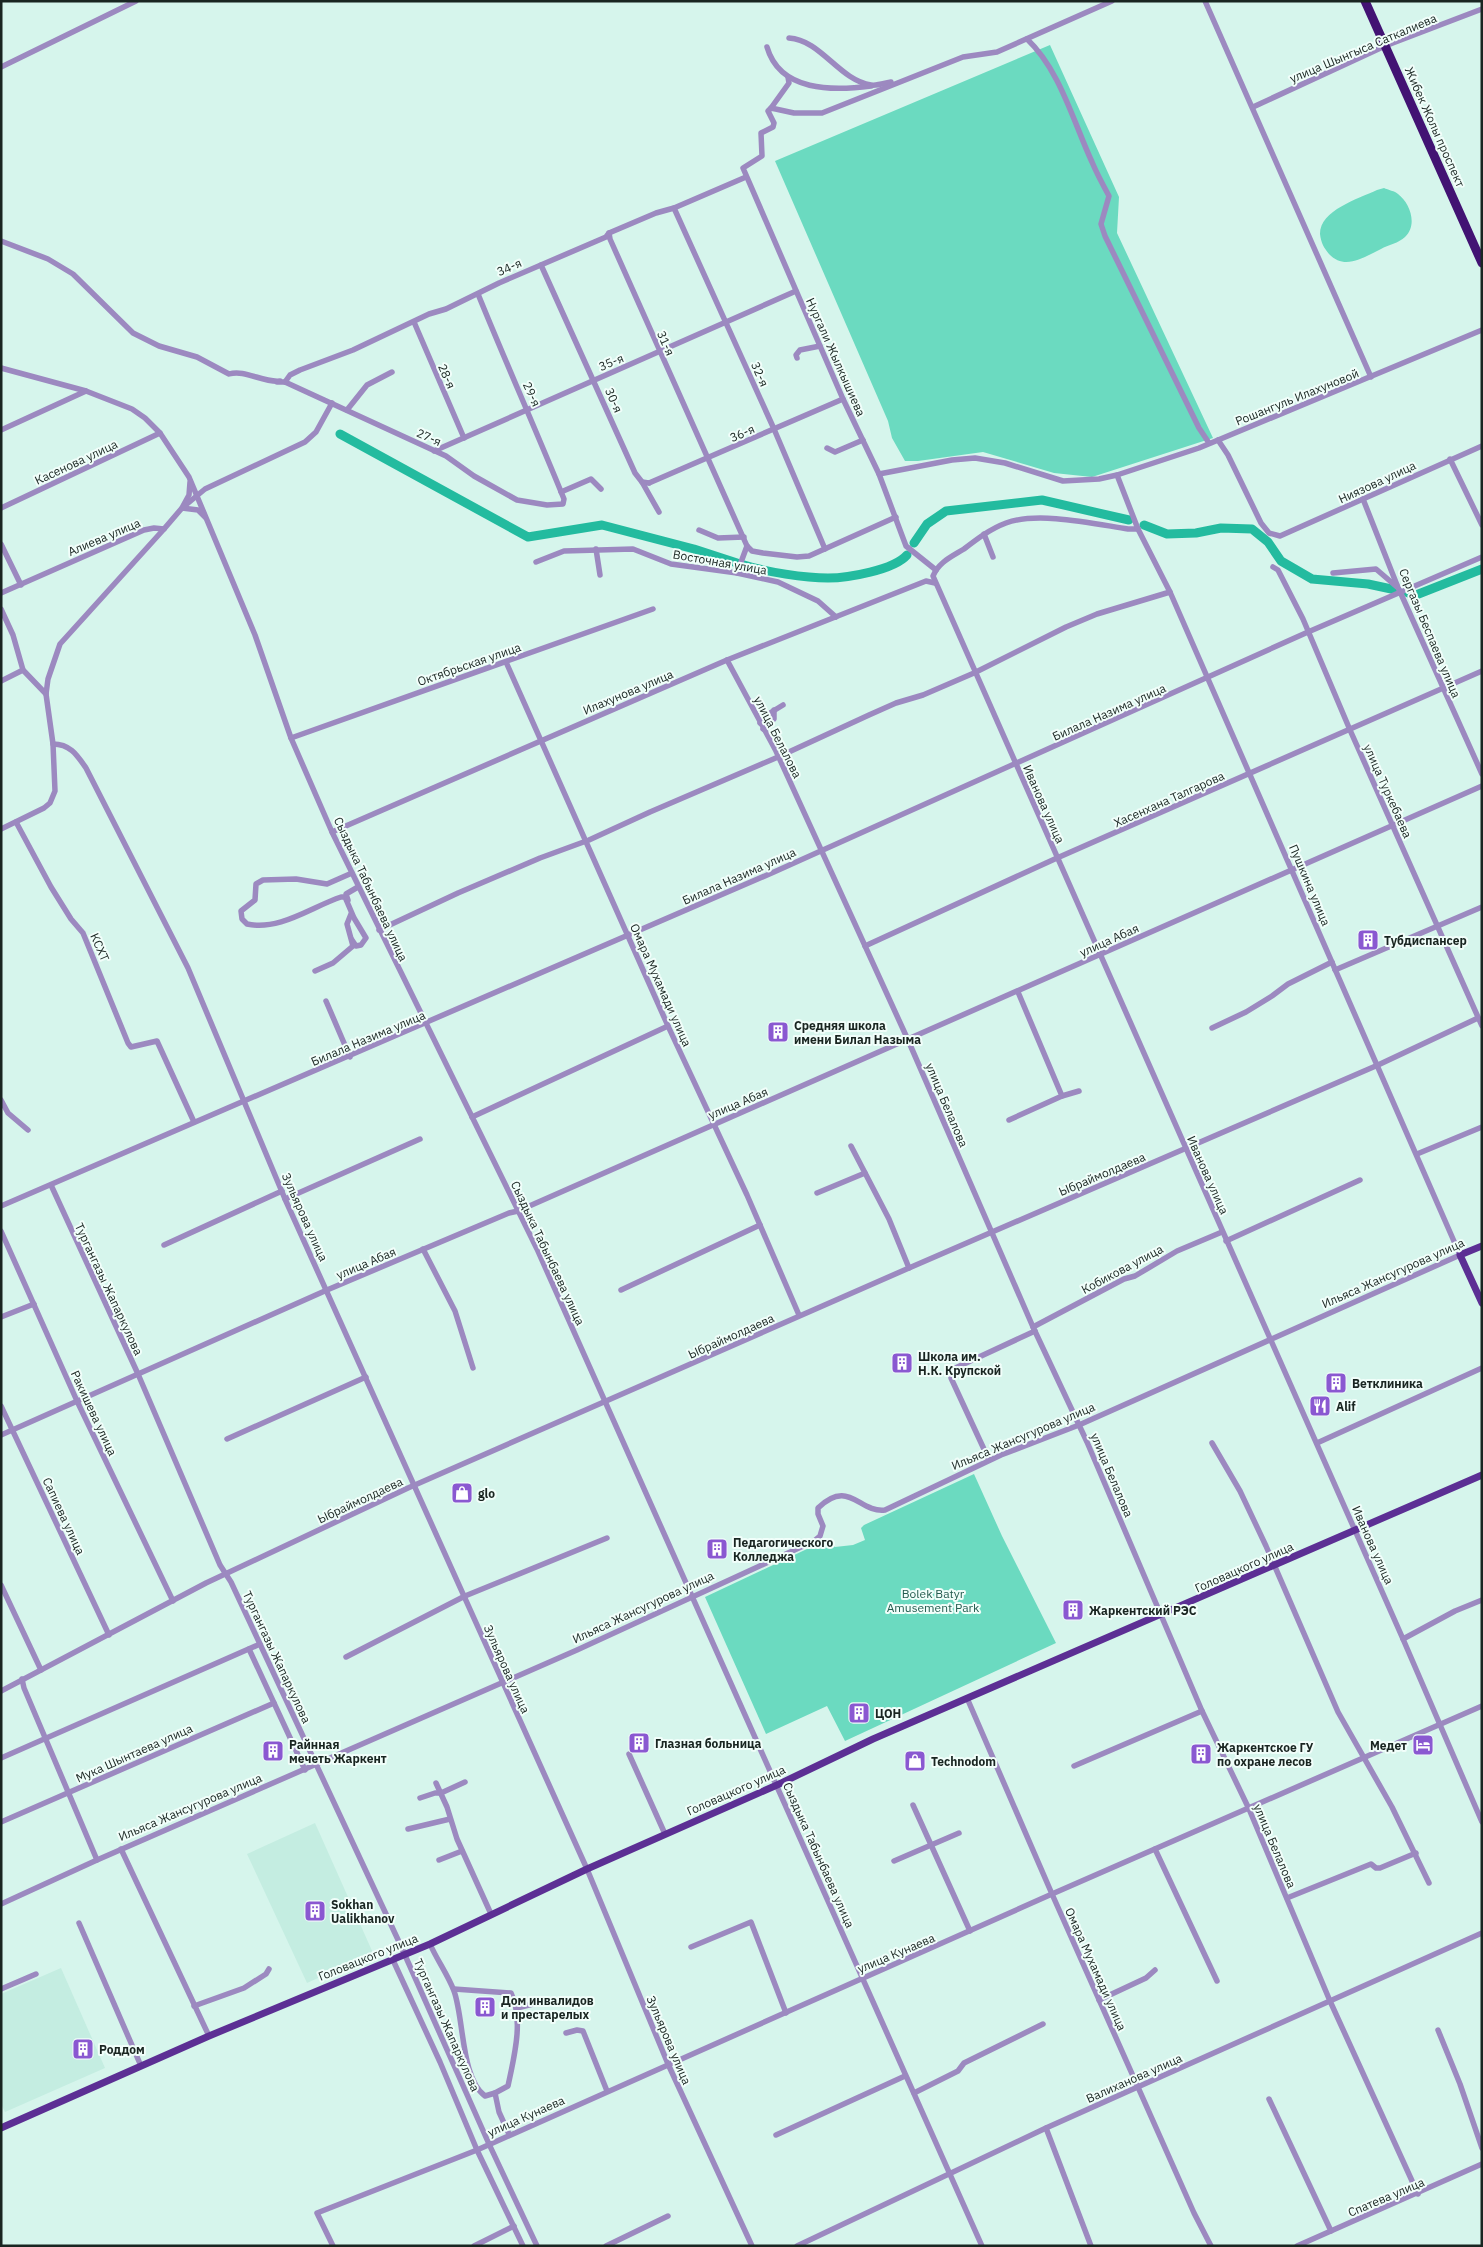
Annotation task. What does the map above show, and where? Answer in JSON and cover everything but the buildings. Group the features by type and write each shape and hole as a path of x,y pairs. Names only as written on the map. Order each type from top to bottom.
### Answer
{"highway":[{"name":"Жибек Жолы проспект","path":"1365,1 1482,263"}],"main road":[{"name":"Ильяса Жансугурова улица","path":"1460,1256 1482,1246"},
{"name":"Пушкина улица","path":"1460,1256 1482,1303"},
{"name":"Головацкого улица","path":"1,2128 209,2036 404,1953 430,1944 587,1869 777,1786 873,1739 1482,1475"}],"street":[{"path":"1,67 136,1"},
{"path":"771,108 794,113 822,113 963,57 997,52 1112,1"},
{"path":"1206,1 1282,178 1372,377"},
{"name":"улица Шынгыса Саткалиева","path":"1252,107 1385,46 1482,9"},
{"path":"789,38 806,43 851,77 873,86"},
{"path":"1027,38 1045,59 1056,80 1092,163 1109,196 1101,224 1105,236 1199,428 1209,444"},
{"path":"767,47 769,56 779,69 788,77 809,87 858,88 910,78"},
{"path":"746,177 743,168 762,156 761,133 773,127 774,123 768,111 789,83 788,77"},
{"name":"34-я","path":"286,381 300,370 352,350 602,239 609,233 746,177"},
{"name":"Нургали Жылкышиева","path":"746,177 843,399 879,474 906,546 936,570"},
{"name":"32-я","path":"674,208 774,429 825,549"},
{"name":"31-я","path":"609,233 611,242 747,546"},
{"path":"602,239 608,239 611,242"},
{"path":"1,241 48,259 73,274 132,333 159,346 197,357 228,374 235,372 261,380 286,381"},
{"name":"30-я","path":"541,265 635,473 659,512"},
{"name":"35-я","path":"434,451 660,353 796,291"},
{"name":"29-я","path":"478,294 562,492 563,504"},
{"name":"28-я","path":"414,322 434,373 464,438"},
{"name":"Рошангуль Илахуновой","path":"879,474 952,460 974,458 1005,462 1063,481 1099,479 1117,475 1209,444 1482,330"},
{"path":"796,358 800,350 820,346"},
{"name":"Сыздыка Табынбаева улица","path":"1,368 86,391 132,409 145,418 160,433 189,478 255,635 291,738 332,832 537,1249 982,2246"},
{"path":"347,410 367,385 392,372"},
{"name":"27-я","path":"286,381 446,456 474,476 517,500 547,505 563,504"},
{"path":"1,430 86,391"},
{"name":"36-я","path":"649,483 709,459 843,399"},
{"path":"1,829 50,803 55,791 53,744 46,694 48,680 60,644 65,637 182,508 204,489 282,455 305,442 316,432 332,403"},
{"name":"Касенова улица","path":"1,508 160,433"},
{"path":"828,448 836,452 862,440"},
{"name":"Ниязова улица","path":"1218,440 1228,455 1261,523 1269,533 1280,536 1482,446"},
{"path":"1450,459 1482,525"},
{"name":"Пушкина улица","path":"1117,475 1138,528 1170,592 1460,1256"},
{"path":"182,508 190,490 189,478"},
{"path":"562,492 591,479 600,489"},
{"path":"642,482 649,483 646,490"},
{"name":"Сергазы Беспаева улица","path":"1363,499 1400,591 1482,774"},
{"path":"182,508 198,510 207,518"},
{"path":"737,573 747,546 752,551 797,557 809,556 896,517"},
{"path":"936,570 938,565 984,534 1008,522 1030,519 1060,520 1138,528"},
{"name":"Алиева улица","path":"1,593 144,530 164,529"},
{"path":"699,530 718,538 744,537"},
{"path":"984,534 993,557"},
{"path":"1,544 21,585"},
{"path":"596,549 600,575"},
{"name":"Восточная улица","path":"536,562 564,551 633,549 671,564 737,573 786,586 818,601 836,617"},
{"name":"Билала Назима улица","path":"1,1206 243,1101 350,1057 821,852 1308,632 1482,557"},
{"name":"улица Туркебаева","path":"1273,567 1278,570 1291,594 1482,1026"},
{"path":"1333,573 1376,568 1400,591"},
{"name":"Иванова улица","path":"936,570 933,576 935,583 974,673 1403,1638 1482,1822"},
{"name":"Илахунова улица","path":"332,832 539,740 727,660 926,582 935,583"},
{"path":"379,930 458,893 778,757 869,714 923,695 974,673 1066,626 1096,614 1170,592"},
{"path":"1,609 14,635 23,670 46,694"},
{"name":"Октябрьская улица","path":"291,738 653,609"},
{"name":"улица Белалова","path":"727,660 778,757 908,1040 1034,1329 1079,1425 1160,1616 1249,1809 1330,2001 1418,2194"},
{"name":"Омара Мухамади улица","path":"506,662 584,841 760,1225 799,1315"},
{"path":"1,681 23,670"},
{"name":"Хасенхана Талгарова","path":"865,946 1057,858 1482,671"},
{"path":"760,723 774,710 783,706"},
{"path":"763,729 774,719 774,710"},
{"path":"53,744 62,744 72,750 86,768 188,968 243,1101"},
{"name":"улица Абая","path":"1,1435 327,1290 423,1249 518,1212 713,1124 1018,992 1482,786"},
{"name":"КСХТ","path":"16,822 51,887 71,919 83,933 128,1043 131,1047 135,1047 156,1041 194,1122"},
{"path":"352,873 327,884 307,879 263,880 256,884 255,900 241,911 242,918 247,924 267,925 297,916 345,897 366,938 361,945 356,946 352,940"},
{"path":"315,971 343,956 353,946 347,924 352,912 346,894 358,887"},
{"path":"1336,970 1482,907"},
{"path":"1212,1028 1246,1012 1288,984 1332,962"},
{"path":"1018,992 1062,1096"},
{"path":"326,1001 350,1057"},
{"name":"Ыбраймолдаева","path":"1,1691 173,1601 414,1486 799,1315 1378,1065 1478,1018"},
{"path":"472,1117 668,1026"},
{"path":"1009,1120 1062,1096 1078,1091"},
{"path":"1,1100 8,1113 28,1130"},
{"name":"Зульярова улица","path":"243,1101 285,1199 587,1869 668,2064 752,2246"},
{"path":"1417,1154 1482,1127"},
{"path":"285,1199 420,1138"},
{"path":"851,1146 889,1219 908,1268"},
{"path":"817,1193 865,1173"},
{"path":"1226,1241 1360,1180"},
{"name":"Тургангазы Жапаркулова","path":"51,1185 138,1374 226,1575 404,1953 489,2144 537,2246"},
{"path":"164,1245 282,1191"},
{"path":"621,1290 760,1225"},
{"name":"Ракишева улица","path":"1,1231 78,1401 173,1601"},
{"name":"Кобикова улица","path":"989,1460 951,1378 952,1370 1034,1329 1124,1279 1135,1276 1177,1251 1222,1232"},
{"path":"423,1249 455,1311 473,1368"},
{"name":"Ильяса Жансугурова улица","path":"2,1902 502,1683 814,1541 820,1536 823,1526 818,1514 818,1508 833,1497 852,1497 872,1508 885,1510 989,1460 1079,1425 1460,1256"},
{"path":"1,1318 34,1304"},
{"path":"1316,1443 1482,1368"},
{"path":"227,1439 366,1376"},
{"name":"Сапиева улица","path":"1,1406 109,1635"},
{"path":"1212,1443 1240,1491 1275,1566 1338,1712 1356,1748 1364,1758 1416,1853 1429,1883"},
{"path":"346,1657 464,1596 607,1538"},
{"path":"1,1585 41,1670"},
{"path":"1403,1638 1455,1611 1482,1600"},
{"path":"1,1758 260,1644"},
{"path":"249,1649 305,1770"},
{"path":"22,1679 45,1739 97,1860"},
{"name":"Омара Мухамади улица","path":"967,1698 1194,2213 1212,2246"},
{"name":"Мука Шынтаева улица","path":"1,1822 274,1703"},
{"name":"улица Кунаева","path":"333,2246 317,2213 477,2150 509,2134 1052,1894 1482,1706"},
{"path":"1074,1766 1202,1710"},
{"path":"629,1754 666,1834"},
{"path":"420,1798 441,1793 465,1782"},
{"path":"436,1783 462,1851 491,1914"},
{"path":"913,1805 970,1931"},
{"path":"408,1829 450,1819"},
{"path":"894,1861 958,1833"},
{"path":"121,1849 209,2036"},
{"path":"1155,1849 1216,1981"},
{"path":"439,1860 462,1851"},
{"path":"1287,1898 1371,1864 1376,1868 1380,1868 1416,1853"},
{"path":"691,1947 751,1922 786,2012"},
{"path":"79,1923 141,2066"},
{"name":"Валиханова улица","path":"797,2246 1046,2128 1482,1933"},
{"path":"430,1944 454,1989 459,2006 462,2035 478,2092 485,2096 495,2093 508,2086 515,2051 517,2008 511,1993 466,1988 454,1989"},
{"name":"Тургангазы Жапаркулова","path":"392,1958 440,2062 477,2150 523,2246"},
{"path":"194,2006 244,1988 266,1974 269,1969"},
{"path":"1099,2000 1146,1978 1155,1970"},
{"path":"1,1989 36,1974"},
{"path":"517,2008 533,2004"},
{"path":"914,2093 958,2071 964,2063 1043,2024"},
{"path":"566,2033 577,2030 583,2031 607,2091"},
{"path":"1438,2030 1460,2084 1482,2148"},
{"path":"776,2135 905,2076"},
{"path":"495,2093 499,2112 509,2134"},
{"path":"1269,2099 1331,2231"},
{"path":"1046,2128 1091,2246"},
{"name":"Спатева улица","path":"1297,2246 1482,2164"},
{"path":"606,2246 668,2216"},
{"path":"474,2246 514,2226"}],"shaded area":[{"path":"315,1823 373,1953 307,1983 247,1854"},
{"path":"61,1968 105,2068 5,2112 1,2104 1,1994"}],"green space":[{"path":"1050,45 1119,197 1117,233 1213,438 1092,477 1054,473 983,452 905,461 892,438 888,421 775,161"},
{"path":"1384,188 1397,193 1409,208 1412,220 1409,232 1400,241 1361,259 1341,262 1335,259 1326,250 1320,237 1326,218 1341,206"},
{"name":"Bolek Batyr Amusement Park","path":"974,1474 1002,1536 1056,1643 845,1741 827,1706 766,1734 705,1597 826,1540 835,1547 853,1545 865,1540 861,1528 864,1525"}],"waterway":[{"path":"340,434 528,537 602,525 694,549 737,563"},
{"path":"914,543 927,524 946,511 1042,500 1129,520"},
{"path":"1144,525 1167,534 1196,533 1221,528 1252,529 1268,542 1281,561 1312,579 1368,584 1396,590"},
{"path":"744,565 797,576 837,578 882,569 907,555"},
{"path":"1408,593 1416,595 1482,569"}],"place":[{"name":"Тубдиспансер","path":"1368,940"},
{"name":"Средняя школа имени Билал Назыма","path":"778,1032"},
{"name":"Школа им. Н.К. Крупской","path":"902,1363"},
{"name":"Ветклиника","path":"1336,1383"},
{"name":"Alif","path":"1320,1406"},
{"name":"glo","path":"462,1493"},
{"name":"Педагогического Колледжа","path":"717,1549"},
{"name":"Жаркентский РЭС","path":"1073,1610"},
{"name":"ЦОН","path":"859,1713"},
{"name":"Глазная больница","path":"639,1743"},
{"name":"Медет","path":"1423,1745"},
{"name":"Райнная мечеть Жаркент","path":"273,1751"},
{"name":"Жаркентское ГУ по охране лесов","path":"1201,1754"},
{"name":"Technodom","path":"915,1761"},
{"name":"Sokhan Ualikhanov","path":"315,1911"},
{"name":"Дом инвалидов и престарелых","path":"485,2007"},
{"name":"Роддом","path":"83,2049"}]}
